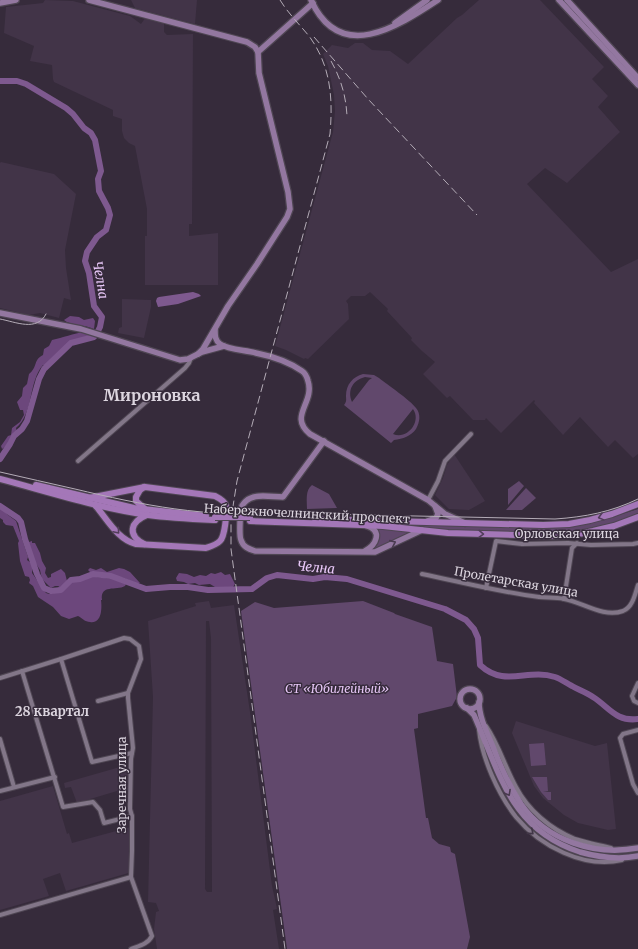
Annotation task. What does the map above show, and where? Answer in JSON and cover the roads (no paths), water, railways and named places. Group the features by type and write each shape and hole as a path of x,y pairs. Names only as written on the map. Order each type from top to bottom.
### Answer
{"main road":[{"path":"0,3 16,0"},
{"path":"90,0 251,44 258,52 259,73 288,192 290,209 272,242 228,306 203,349 198,354"},
{"path":"390,27 427,0"},
{"path":"258,52 312,2 322,18 342,33 350,35 366,35 376,33 404,21 438,0"},
{"path":"559,0 638,84"},
{"path":"566,0 638,78"},
{"path":"0,313 81,329 176,359 184,360 224,346"},
{"path":"215,329 217,341 224,346 258,353 304,372 308,381 310,394 302,411 301,420 304,429 310,434 428,500 447,515 465,523"},
{"path":"324,441 283,497 259,496 245,501 241,507 240,539 249,550 375,552 422,530"},
{"name":"Набережночелнинский проспект","path":"0,475 95,505 215,519 543,525 569,524 612,514 638,504"},
{"name":"Набережночелнинский проспект","path":"0,479 16,481 147,512"},
{"path":"145,487 140,490 136,497 136,501 147,512 136,522 133,527 133,534 137,540 146,545"},
{"path":"89,498 145,487 215,496 220,498 226,506 224,533 221,540 215,545 206,548 146,545 129,542 120,536 95,505"},
{"path":"424,522 436,518 438,514 438,510 433,504"},
{"name":"Набережночелнинский проспект","path":"250,519 361,524 448,534 548,536 583,533 614,526 638,517"},
{"path":"361,524 372,528 376,532 374,545 364,552"},
{"path":"635,856 613,858 587,854 559,844 535,828 524,817 507,792 500,778 481,723 480,698 476,691 472,689 466,690 461,694 460,700 481,723 512,788 530,815 552,833 573,843 600,850 638,848"},
{"path":"467,708 473,709 477,707 479,702"}],"street":[{"path":"78,461 122,421 185,368 191,357"},
{"path":"428,500 438,481 445,462 470,434"},
{"path":"583,533 583,544"},
{"name":"Орловская улица","path":"486,588 496,541 522,544 577,543 591,545 638,543"},
{"path":"564,599 572,548 577,543"},
{"name":"Пролетарская улица","path":"422,574 486,588 540,597 564,599 604,612 622,611 628,608 638,585"},
{"name":"Заречная улица","path":"62,659 124,638 130,639 139,646 139,664 128,693 133,748 130,805 132,816 131,877 152,936 149,940 131,949"},
{"path":"0,678 62,659 92,762 132,753"},
{"path":"22,671 64,807 93,802 100,810 104,823 132,816"},
{"path":"638,683 632,696 634,701 638,702"},
{"path":"98,701 128,693"},
{"path":"638,730 623,734 620,738 633,784 638,793"},
{"path":"0,739 14,787"},
{"path":"0,791 55,778"},
{"path":"0,915 131,877"}],"waterway":[{"name":"Челна","path":"0,81 17,81 26,84 66,108 84,128 91,133 95,140 101,171 98,179 99,191 110,215 106,230 97,237 87,252 85,261 89,273 94,306 102,317 100,327 94,337 71,343 44,369 39,379 27,421 22,429 14,436 0,459"},
{"name":"Челна","path":"0,506 18,518 21,522 37,574 44,588 51,591 61,590 71,580 80,579 93,574 111,576 146,589 170,587 188,587 208,590 252,589 267,578 277,575 313,579 325,577 347,579 445,609 466,620 474,629 478,638 480,665 489,672 507,677 535,675 555,677 590,695 618,716 638,719"}],"tram line":[{"path":"0,319 32,324 42,320 46,314"},
{"path":"0,472 150,505 225,514 277,513 555,519 598,513 628,504 638,499"}],"railway":[{"path":"280,0 309,36 322,59 329,83 331,108 330,134 237,481 231,519 231,549 285,949"},
{"path":"314,37 368,99 477,215"},
{"path":"331,61 338,74 347,116"}],"district":[{"name":"Мироновка","path":"152,395"},
{"name":"28 квартал","path":"52,711"}],"park label":[{"name":"СТ «Юбилейный»","path":"337,689"}]}
